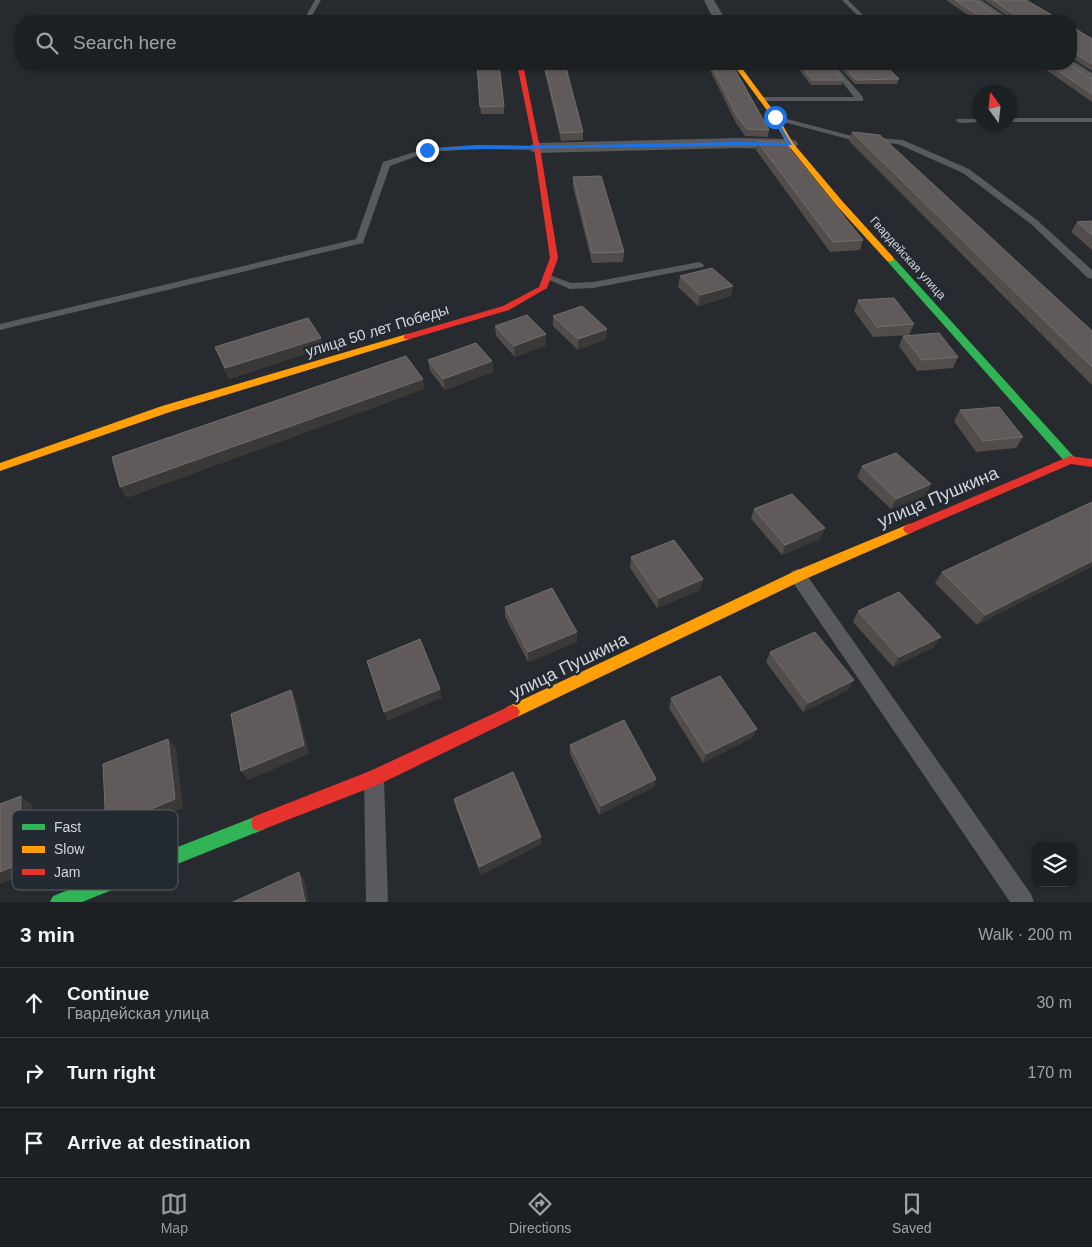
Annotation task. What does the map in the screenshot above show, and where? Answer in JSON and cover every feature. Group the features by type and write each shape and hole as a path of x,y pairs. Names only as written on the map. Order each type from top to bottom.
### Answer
{"street":[{"path":"709,0 717,15"},
{"path":"974,0 997,15"},
{"path":"1077,69 1092,79"},
{"name":"улица 50 лет Победы","path":"0,467 166,409 506,308 543,288 554,258 537,148 521,70"},
{"name":"Гвардейская улица","path":"742,70 775,117 790,144 840,204 1003,383 1070,460"},
{"path":"537,148 738,143 790,144"},
{"path":"1070,460 1092,463"},
{"name":"улица Пушкина","path":"178,855 374,778 798,576 1070,460"},
{"name":"улица Пушкина","path":"59,902 89,890"}],"lane":[{"path":"309,15 318,0"},
{"path":"845,0 860,15"},
{"path":"761,99 860,99 836,70"},
{"path":"775,117 852,138 900,142 966,171 1034,222 1092,276"},
{"path":"960,121 972,120"},
{"path":"1017,120 1092,120"},
{"path":"0,327 360,241 386,164 427,150 477,147 537,148"},
{"path":"547,276 570,286 593,285 699,265"},
{"path":"798,576 1024,902"},
{"path":"374,778 377,902"}],"building":[{"path":"955,0 974,0 996,15 977,15"},
{"path":"993,0 1026,0 1052,15 1015,15"},
{"path":"1077,30 1092,39 1092,64 1077,55"},
{"path":"477,70 500,70 504,106 480,107"},
{"path":"545,70 567,70 583,132 561,133"},
{"path":"714,70 735,70 769,130 747,129 737,116"},
{"path":"804,70 835,70 843,80 812,80"},
{"path":"847,70 890,70 899,79 856,80"},
{"path":"1057,70 1077,70 1092,78 1092,94"},
{"path":"852,132 880,135 1092,331 1092,367"},
{"path":"757,141 784,142 863,240 833,242"},
{"path":"601,176 624,252 592,253 573,177"},
{"path":"1092,221 1092,235 1077,222"},
{"path":"712,268 733,286 700,295 680,276"},
{"path":"894,298 914,324 877,327 858,300"},
{"path":"582,306 607,329 578,339 553,316"},
{"path":"527,315 546,334 514,346 495,326"},
{"path":"308,318 321,338 225,368 215,347"},
{"path":"939,333 958,357 922,360 903,336"},
{"path":"476,343 492,361 443,379 428,360"},
{"path":"406,356 423,379 120,487 112,457"},
{"path":"999,407 1023,437 983,441 960,410"},
{"path":"896,453 931,484 896,499 862,466"},
{"path":"792,494 825,528 785,545 754,509"},
{"path":"1092,502 1092,561 985,615 942,572"},
{"path":"674,540 703,579 659,598 631,557"},
{"path":"552,588 577,632 528,652 505,607"},
{"path":"899,592 941,637 899,657 858,611"},
{"path":"815,632 854,680 808,703 770,652"},
{"path":"420,639 440,689 384,712 367,661"},
{"path":"720,676 757,729 706,754 671,698"},
{"path":"291,690 304,745 241,771 231,714"},
{"path":"624,720 656,779 601,806 570,745"},
{"path":"168,739 175,799 149,810 105,810 103,764"},
{"path":"513,772 541,837 479,867 454,799"},
{"path":"21,796 21,810 12,810 12,867 0,872 0,804"},
{"path":"299,872 305,902 233,902"}],"traffic: fast":[{"path":"890,259 1070,460"},
{"path":"178,855 259,823"},
{"path":"59,902 89,890"}],"traffic: slow":[{"path":"741,70 775,117 790,144 840,204 890,259"},
{"path":"0,467 166,409 407,337"},
{"path":"512,712 798,576 909,529"}],"traffic: jam":[{"path":"407,337 506,308 543,288 554,258 537,148 521,70"},
{"path":"909,529 1070,460 1092,463"},
{"path":"259,823 374,778 512,712"}],"route":[{"path":"427,150 477,147 537,148 738,143 790,144 775,117"}]}
